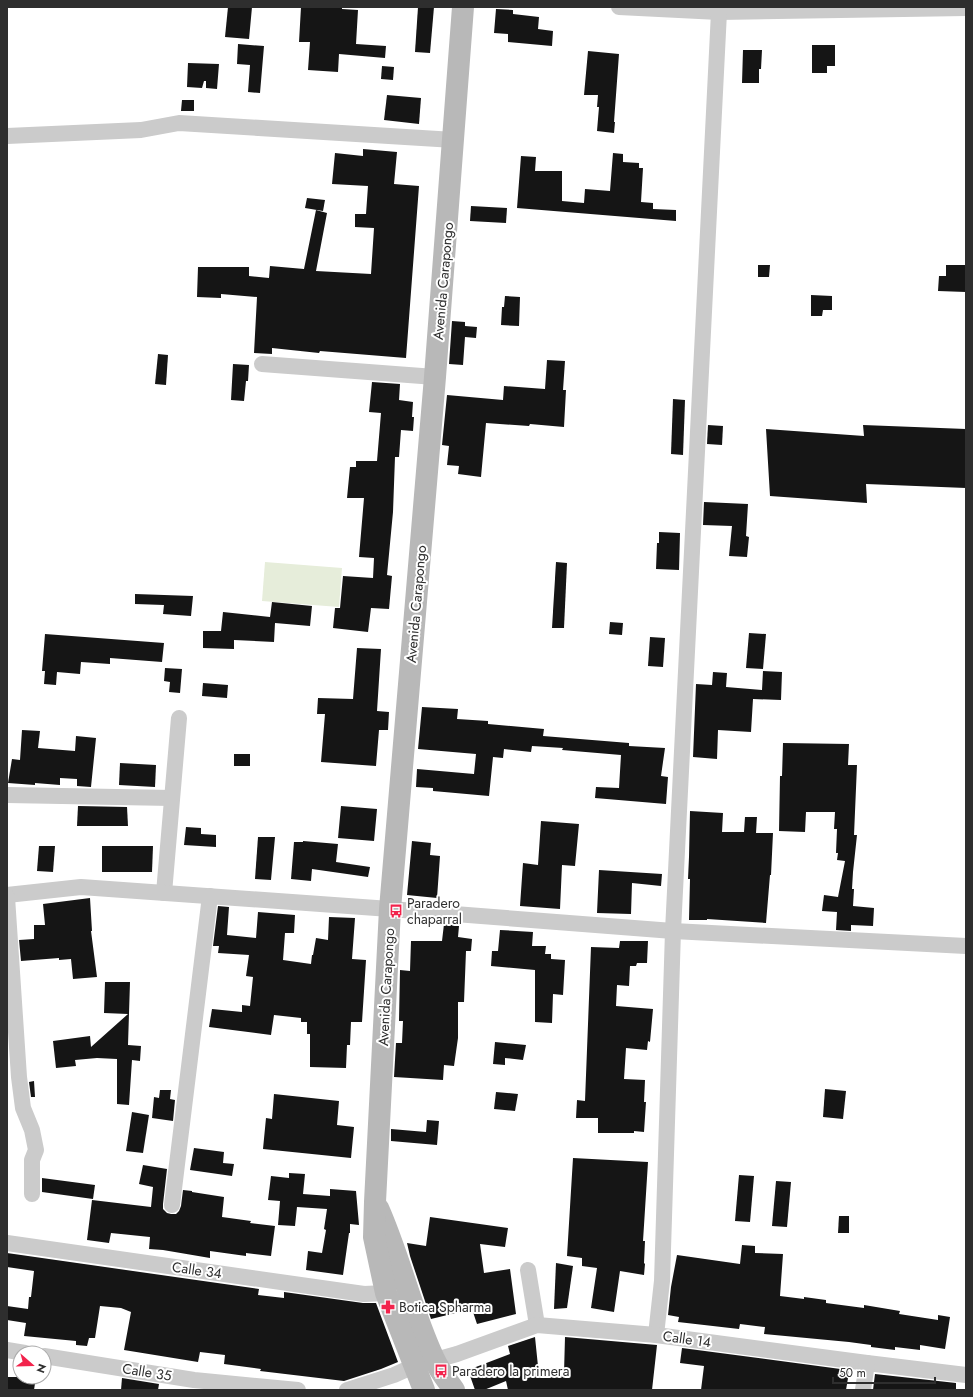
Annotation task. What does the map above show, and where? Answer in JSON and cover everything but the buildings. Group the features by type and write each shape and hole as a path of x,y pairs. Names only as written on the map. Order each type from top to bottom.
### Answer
{"street":[{"name":"Avenida Carapongo","path":"454,1390 424,1363 386,1293 374,1237 390,909 435,377 463,7"},
{"path":"619,7 719,12 760,9 966,8"},
{"path":"656,1335 662,1281 673,931 719,12"},
{"path":"7,136 141,130 179,123 454,140"},
{"path":"262,364 435,377"},
{"path":"164,893 179,718"},
{"path":"7,796 172,798"},
{"path":"32,1194 32,1160 36,1150 32,1130 23,1108 19,1077 7,896 81,887 673,931 966,946"},
{"path":"172,1205 210,896"},
{"name":"Avenida Carapongo","path":"375,1202 390,1234 423,1335 424,1390"},
{"name":"Calle 34","path":"7,1243 364,1294 386,1293"},
{"path":"528,1270 537,1325"},
{"name":"Calle 14","path":"424,1363 457,1354 537,1325 656,1335 966,1375"},
{"name":"Calle 35","path":"52,1357 194,1380 298,1390"},
{"path":"347,1390 394,1375 424,1363"},
{"path":"863,1390 867,1363"}],"green space":[{"path":"265,562 342,568 339,607 262,601"}],"place":[{"name":"Paradero chaparral","path":"396,911"},
{"name":"Botica Spharma","path":"388,1307"},
{"name":"Paradero la primera","path":"441,1371"}]}
